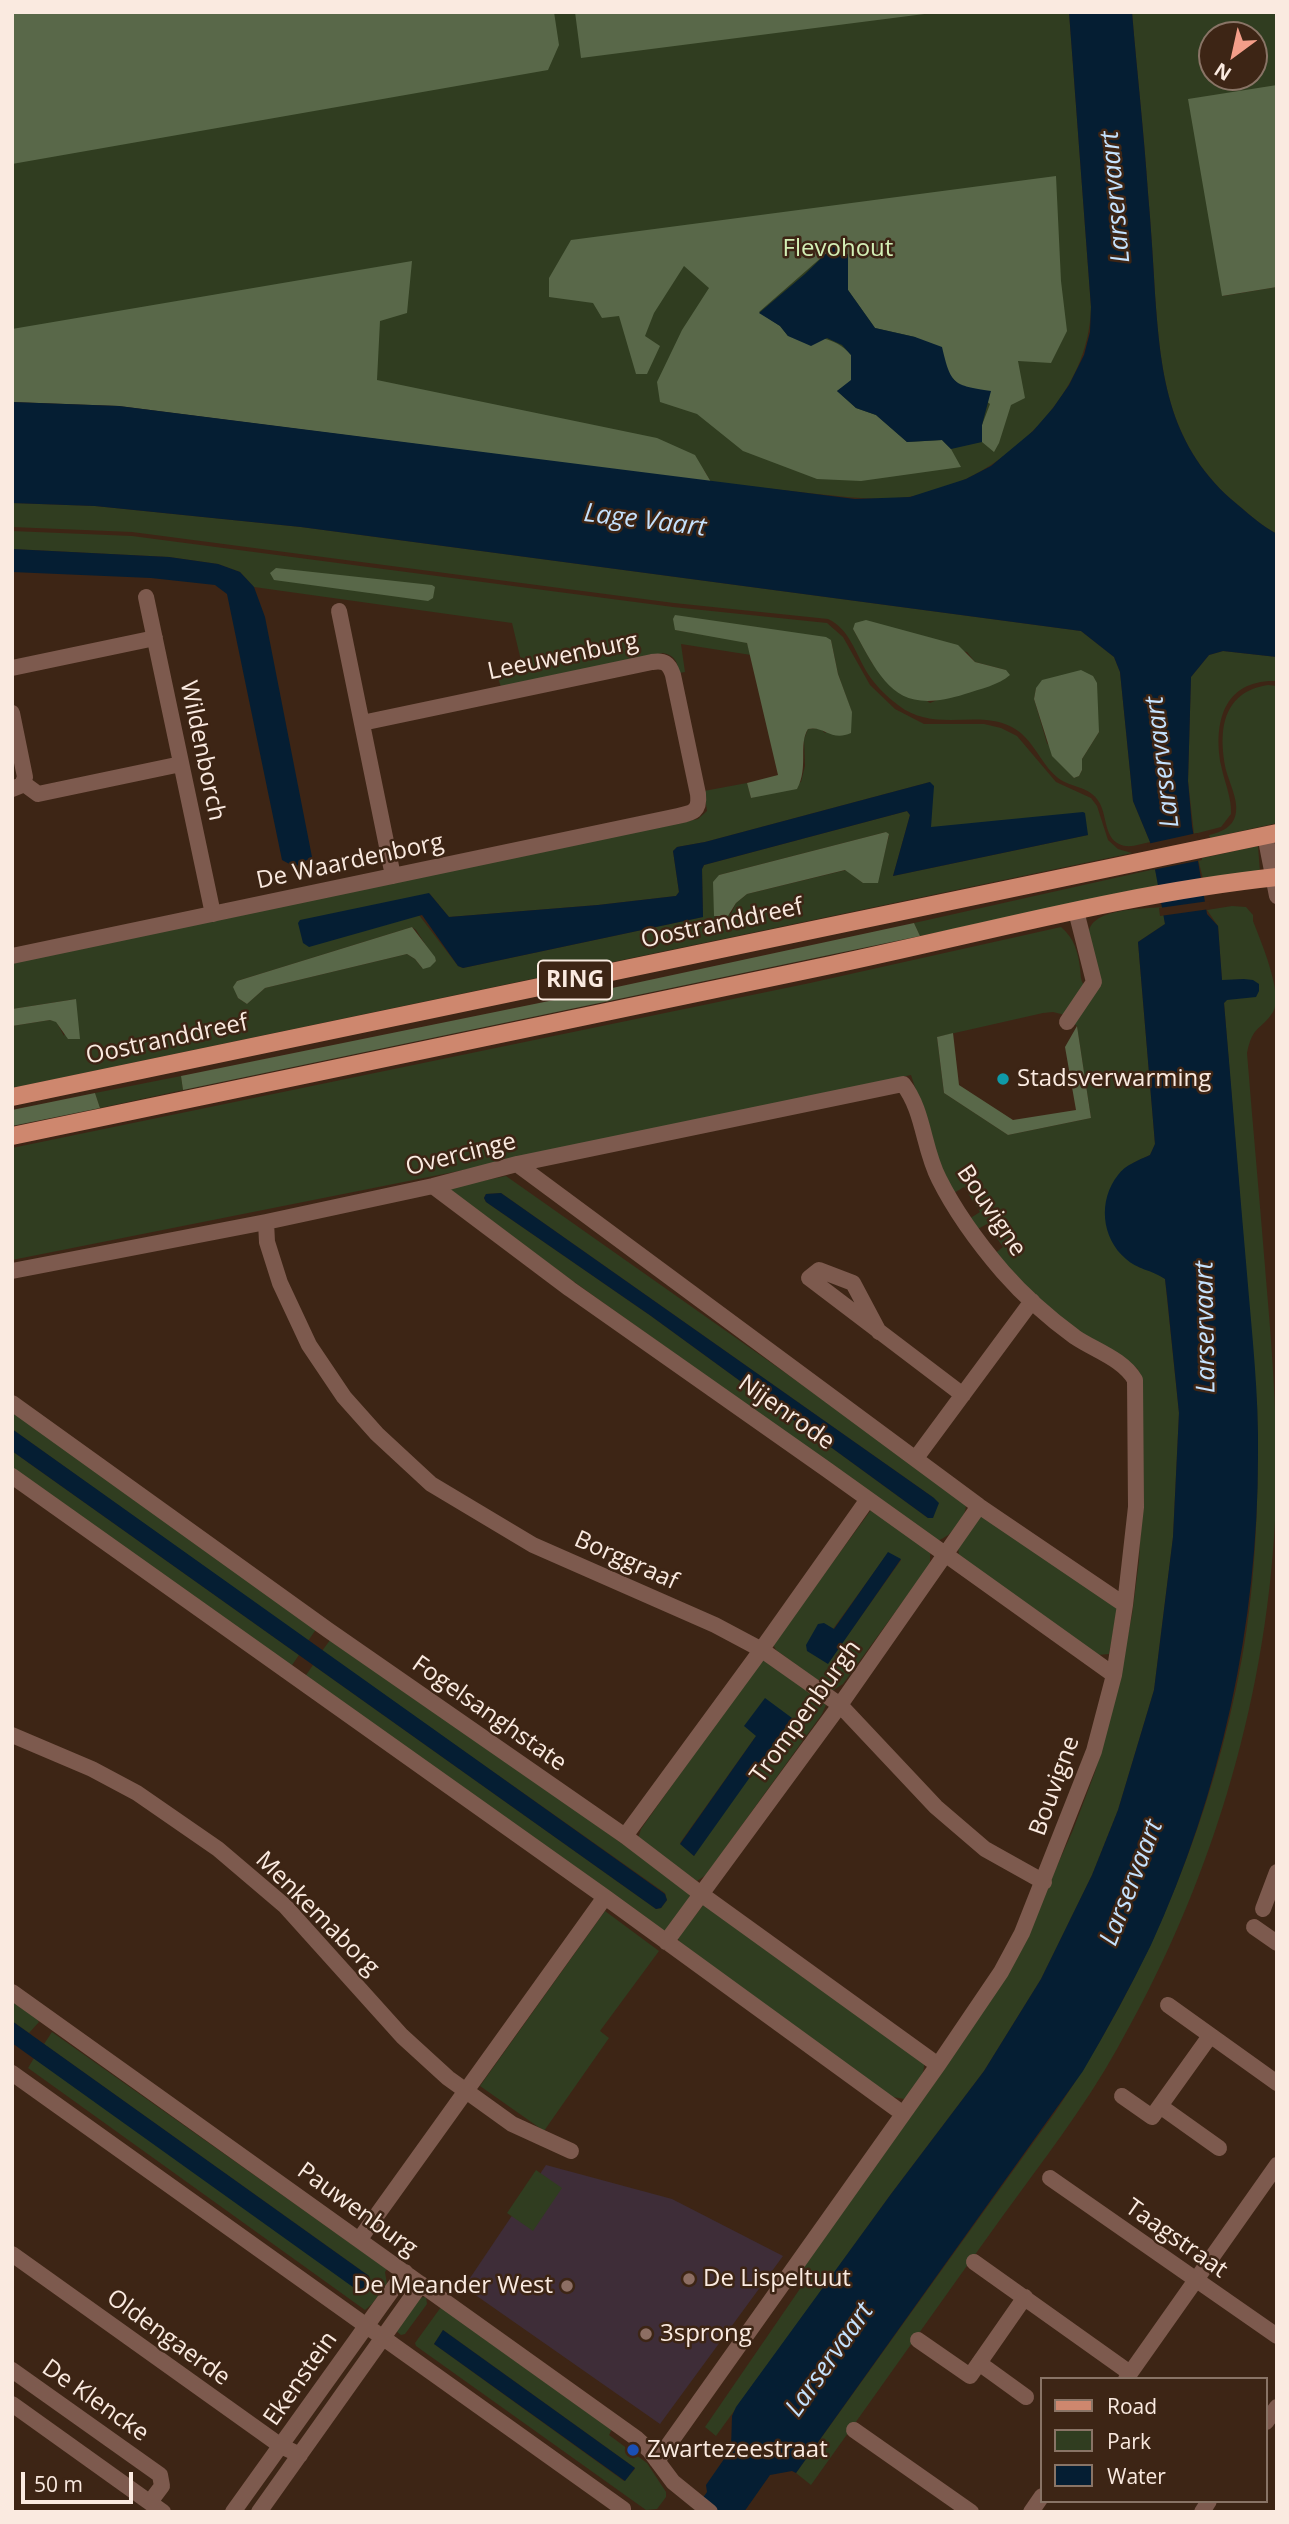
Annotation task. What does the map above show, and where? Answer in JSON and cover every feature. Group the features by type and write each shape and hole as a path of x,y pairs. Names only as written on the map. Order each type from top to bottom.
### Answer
{"main road":[{"name":"Oostranddreef","path":"12,1097 1271,834"},
{"name":"RING","path":"12,1136 1076,911 1219,884 1275,877"}],"street":[{"name":"Wildenborch","path":"146,597 213,914"},
{"path":"339,611 393,876"},
{"path":"12,668 155,638"},
{"name":"Leeuwenburg","path":"362,723 652,662 665,662 673,675 698,794 697,810"},
{"path":"12,713 25,777 18,786 38,794 181,764"},
{"name":"De Waardenborg","path":"12,956 684,815 697,810"},
{"path":"1271,834 1277,895"},
{"path":"1067,1022 1094,982 1076,911"},
{"name":"Overcinge","path":"12,1271 266,1222 433,1186 517,1164 902,1084 913,1098"},
{"name":"Bouvigne","path":"657,2461 1001,1972 1022,1933 1044,1882 1094,1751 1114,1675 1136,1507 1135,1380 1129,1370 1077,1339 1049,1317 1003,1271 964,1219 938,1177 913,1098"},
{"name":"Nijenrode","path":"517,1164 979,1506 1125,1605"},
{"name":"Nijenrode","path":"433,1186 570,1289 1114,1675"},
{"name":"Borggraaf","path":"266,1222 267,1242 280,1283 309,1345 344,1397 398,1455 431,1484 533,1545 715,1625 762,1650 840,1704 936,1807 985,1849 1044,1882"},
{"path":"916,1458 1032,1301"},
{"path":"879,1332 963,1395"},
{"name":"Fogelsanghstate","path":"12,1403 328,1630 625,1836 938,2065"},
{"path":"12,1476 902,2113"},
{"path":"625,1836 762,1650 868,1499"},
{"name":"Trompenburgh","path":"666,1942 840,1704 979,1506"},
{"name":"Menkemaborg","path":"12,1735 92,1769 137,1793 218,1849 285,1906 402,2036 448,2078 512,2124 571,2151"},
{"path":"1264,1909 1277,1872"},
{"path":"359,2239 605,1898"},
{"path":"1254,1927 1277,1943"},
{"name":"Pauwenburg","path":"12,1992 636,2438 673,2482 704,2507"},
{"path":"1168,2006 1277,2083"},
{"path":"1122,2096 1153,2117 1210,2036"},
{"path":"12,2073 622,2511"},
{"path":"1160,2106 1219,2148"},
{"path":"974,2262 1025,2297 1128,2376 1277,2165"},
{"name":"Taagstraat","path":"1050,2178 1277,2336"},
{"name":"Oldengaerde","path":"12,2254 281,2446 300,2455"},
{"name":"Ekenstein","path":"233,2512 405,2272"},
{"name":"Ekenstein","path":"258,2512 421,2284"},
{"path":"918,2340 970,2376 1025,2297"},
{"path":"979,2363 1026,2397"},
{"name":"De Klencke","path":"12,2370 160,2475 162,2486 156,2507 12,2404"},
{"path":"854,2430 971,2512"}],"shaded area":[{"path":"546,2165 672,2199 783,2256 660,2424 464,2287"}],"green space":[{"name":"Flevohout","path":"12,12 1069,12 1091,307 1083,353 1078,367 1055,406 1031,433 1001,458 984,470 947,487 908,497 885,499 711,482 704,470 12,386"},
{"path":"12,12 554,12 559,45 548,70 12,164"},
{"path":"575,12 940,12 581,58"},
{"path":"1132,12 1277,12 1277,85 1223,296 1277,287 1277,534 1238,505 1215,483 1197,460 1173,410 1157,325"},
{"path":"1277,85 1277,287 1222,296 1188,99 1239,91 1268,91 1268,86"},
{"path":"1056,176 1061,281 1067,331 1051,363 1018,361 1025,398 1011,405 994,452 982,442 982,425 990,404 969,388 959,385 915,337 875,328 848,290 848,255 839,242 759,312 780,326 788,336 822,338 844,348 851,355 851,381 837,391 856,408 876,415 907,442 942,440 951,449 961,467 861,481 817,479 743,451 697,414 660,402 657,382 682,330 709,288 684,266 654,313 645,336 660,346 647,374 636,374 619,316 602,318 593,303 549,297 549,278 571,240"},
{"path":"412,261 407,313 380,321 377,380 657,438 695,455 711,482 119,406 12,402 12,329"},
{"path":"12,503 95,506 301,527 1081,631 1114,657 1120,672 1133,801 1150,842 1127,846 1114,841 1108,831 1102,807 1095,797 1086,790 1058,778 1024,736 1010,726 995,721 930,719 898,705 871,678 842,629 828,619 674,603 132,532 12,527","holes":["853,629 967,652 975,662 1006,670 930,703 872,663","1036,688 1099,732 1082,759 1079,776 1074,778 1047,743 1034,699"]},
{"path":"12,531 132,536 673,607 827,623 843,637 870,685 895,709 924,724 984,724 1017,736 1056,782 1091,798 1097,806 1108,840 1118,849 1132,853 12,1088 12,1026 56,1021 64,1036 76,999 12,1009 12,963 698,819 707,811 704,791 747,783 751,798 801,782 805,766 804,739 808,729 820,728 825,733 852,713 838,674 831,640 675,630 744,641 751,655 681,644 685,672 679,673 675,660 663,653 501,687 498,678 524,673 512,623 254,587 240,572 218,564 169,557 12,549","holes":["930,782 931,827 1088,835 893,876 910,815 907,811 704,865 703,917 463,968 458,966 419,915 430,894 449,917 676,896 679,892 673,851 677,847 705,842","886,832 889,835 877,883 863,883 846,870 747,894 736,903 731,914 716,918 719,875","412,927 436,961 422,968 407,954 265,988 247,1004 238,998 234,987 237,981"]},
{"path":"276,568 435,587 433,598 428,601 274,580 270,573"},
{"path":"675,615 826,637 831,640 838,674 852,712 851,733 838,736 819,729 808,729 804,742 801,781 797,789 751,798 747,783 778,775 747,643 675,630"},
{"path":"866,620 958,645 975,662 1006,670 1010,675 989,686 942,700 923,701 907,697 894,690 883,679 853,629 855,623"},
{"path":"1223,651 1277,657 1277,681 1259,682 1245,687 1234,695 1226,706 1221,719 1219,749 1231,814 1221,827 1194,834 1188,781 1191,677 1209,655"},
{"path":"1081,670 1093,676 1097,683 1099,732 1082,759 1079,776 1074,778 1052,756 1034,699 1036,688 1042,680"},
{"path":"1268,685 1277,686 1277,823 1210,838 1209,835 1230,825 1236,812 1235,796 1224,755 1227,716 1232,705 1241,696"},
{"path":"886,832 889,834 878,883 863,883 845,870 747,894 736,903 728,916 714,916 713,882 719,875"},
{"path":"1258,846 1260,872 1203,879 1198,859"},
{"path":"1155,869 1159,885 920,936 914,923"},
{"path":"1163,907 1165,924 1138,942 1155,1144 1150,1155 1133,1163 1138,1267 1152,1270 1165,1279 1179,1413 1173,1537 1154,1690 1118,1810 1092,1875 1041,1979 984,2071 891,2194 716,2436 705,2427 808,2277 798,2269 1031,1924 1073,1830 1095,1772 1132,1615 1139,1561 1143,1477 1138,1369 1057,1317 994,1254 1003,1247 987,1224 976,1230 969,1219 980,1212 964,1187 954,1193 941,1168 911,1075 534,1156 12,1260 12,1148 810,983 1061,927 1075,945 1084,985 1065,1015 1043,1013 937,1037 944,1093 1008,1135 1091,1118 1077,1026 1073,1023 1100,984 1091,948 1090,927 1106,915"},
{"path":"1246,907 1253,915 1276,993 1273,1012 1255,1032 1247,1053 1271,1340 1276,1460 1275,1521 1269,1590 1245,1727 1205,1860 1150,1988 1117,2049 1062,2134 811,2485 796,2473 1056,2111 1120,2006 1173,1894 1214,1778 1247,1627 1254,1564 1258,1468 1257,1405 1224,1003 1244,979 1222,981 1218,926 1207,910"},
{"path":"914,923 920,936 183,1090 181,1076"},
{"path":"412,927 435,957 436,961 430,967 423,969 407,954 265,988 247,1004 238,998 233,987 237,981"},
{"path":"76,999 80,1039 68,1039 56,1022 50,1020 12,1026 12,1009"},
{"path":"1077,1026 1091,1118 1008,1135 944,1093 937,1037 953,1033 959,1085 1013,1120 1076,1110 1065,1047"},
{"path":"181,1076 183,1090 100,1108 95,1093"},
{"path":"95,1093 100,1108 12,1126 12,1110"},
{"path":"506,1176 966,1500 962,1519 948,1535 937,1541 444,1189","holes":["501,1193 934,1498 933,1518 928,1518 651,1316 486,1202 486,1194"]},
{"path":"12,1407 319,1625 308,1641 12,1429"},
{"path":"12,1451 299,1655 290,1668 12,1469"},
{"path":"871,1510 930,1551 930,1564 843,1684 832,1691 776,1650 773,1644","holes":["888,1553 901,1560 828,1663 833,1629"]},
{"path":"983,1512 1118,1606 1109,1654 1097,1655 959,1556 958,1545"},
{"path":"333,1636 691,1893 666,1930 658,1932 304,1678 313,1665 656,1909 661,1908 667,1900 665,1893 322,1651"},
{"path":"762,1658 826,1705 706,1875 697,1881 638,1839 641,1829","holes":["756,1736 694,1856 680,1843"]},
{"path":"704,1904 924,2063 921,2078 911,2092 904,2099 888,2096 682,1949 678,1938"},
{"path":"605,1911 659,1951 600,2031 609,2038 544,2131 480,2086"},
{"path":"12,2001 39,2022 29,2033 12,2021"},
{"path":"52,2032 387,2269 387,2284 372,2304 365,2310 28,2068 34,2058 364,2290 370,2283 369,2276 44,2044"},
{"path":"536,2170 562,2188 533,2231 507,2213"},
{"path":"426,2297 427,2304 405,2334 401,2335 395,2330 418,2298"},
{"path":"441,2307 612,2429 609,2435 647,2463 666,2492 666,2497 657,2509 646,2510 415,2343","holes":["443,2330 635,2468 624,2481 434,2344"]}],"water":[{"path":"1069,12 1132,12 1157,325 1173,410 1197,460 1215,483 1238,505 1277,534 1277,657 1223,651 1209,655 1191,677 1188,781 1192,826 1207,914 1218,926 1222,980 1244,979 1259,984 1256,997 1227,1000 1224,1003 1257,1410 1256,1519 1243,1644 1216,1767 1176,1887 1143,1961 1083,2071 796,2473 792,2471 770,2475 744,2512 693,2512 707,2492 706,2485 731,2449 732,2416 736,2407 984,2071 1041,1979 1092,1875 1118,1810 1154,1690 1173,1537 1179,1413 1165,1279 1134,1265 1118,1250 1107,1230 1105,1207 1107,1196 1121,1171 1150,1155 1155,1144 1138,942 1165,924 1150,842 1133,801 1120,672 1114,657 1081,631 301,527 95,506 12,503 12,402 119,406 855,499 910,497 966,479 991,466 1033,431 1053,408 1069,385 1084,355 1090,332 1091,307"},
{"path":"838,242 848,255 848,290 875,328 915,337 942,347 948,369 956,381 969,387 991,391 982,425 982,442 951,449 942,440 907,442 876,415 856,408 837,391 851,380 851,355 842,345 827,338 811,346 788,336 780,326 759,313"},
{"path":"12,549 169,557 218,564 240,572 254,587 265,617 312,857 295,867 282,860 227,594 215,585 151,578 12,572"},
{"path":"930,782 934,786 931,827 1083,812 1088,835 893,876 910,815 907,811 704,865 703,917 463,968 458,966 422,915 309,947 303,943 298,923 300,920 429,893 449,917 676,896 679,892 673,851 677,847 705,842"},
{"path":"501,1193 934,1498 939,1503 933,1518 928,1518 484,1198 486,1194"},
{"path":"12,1429 665,1894 667,1900 661,1908 656,1909 12,1451"},
{"path":"888,1552 901,1559 828,1664 807,1651 806,1645 818,1624 824,1623 834,1629"},
{"path":"765,1698 792,1718 694,1856 680,1844 756,1736 744,1726"},
{"path":"12,2021 369,2276 370,2283 364,2290 357,2290 12,2043"},
{"path":"443,2330 635,2468 625,2481 434,2344"}],"pier":[{"path":"1197,833 1202,860 1152,870 1147,844"},
{"path":"1209,901 1210,909 1160,916 1159,908"}],"place":[{"name":"Stadsverwarming","path":"1003,1079"},
{"name":"De Lispeltuut","path":"689,2279"},
{"name":"De Meander West","path":"567,2286"},
{"name":"3sprong","path":"646,2334"},
{"name":"Zwartezeestraat","path":"633,2450"}],"water label":[{"name":"Larservaart","path":"1116,197"},
{"name":"Lage Vaart","path":"645,521"},
{"name":"Larservaart","path":"1163,762"},
{"name":"Larservaart","path":"1206,1327"},
{"name":"Larservaart","path":"1132,1883"},
{"name":"Larservaart","path":"830,2360"}]}
